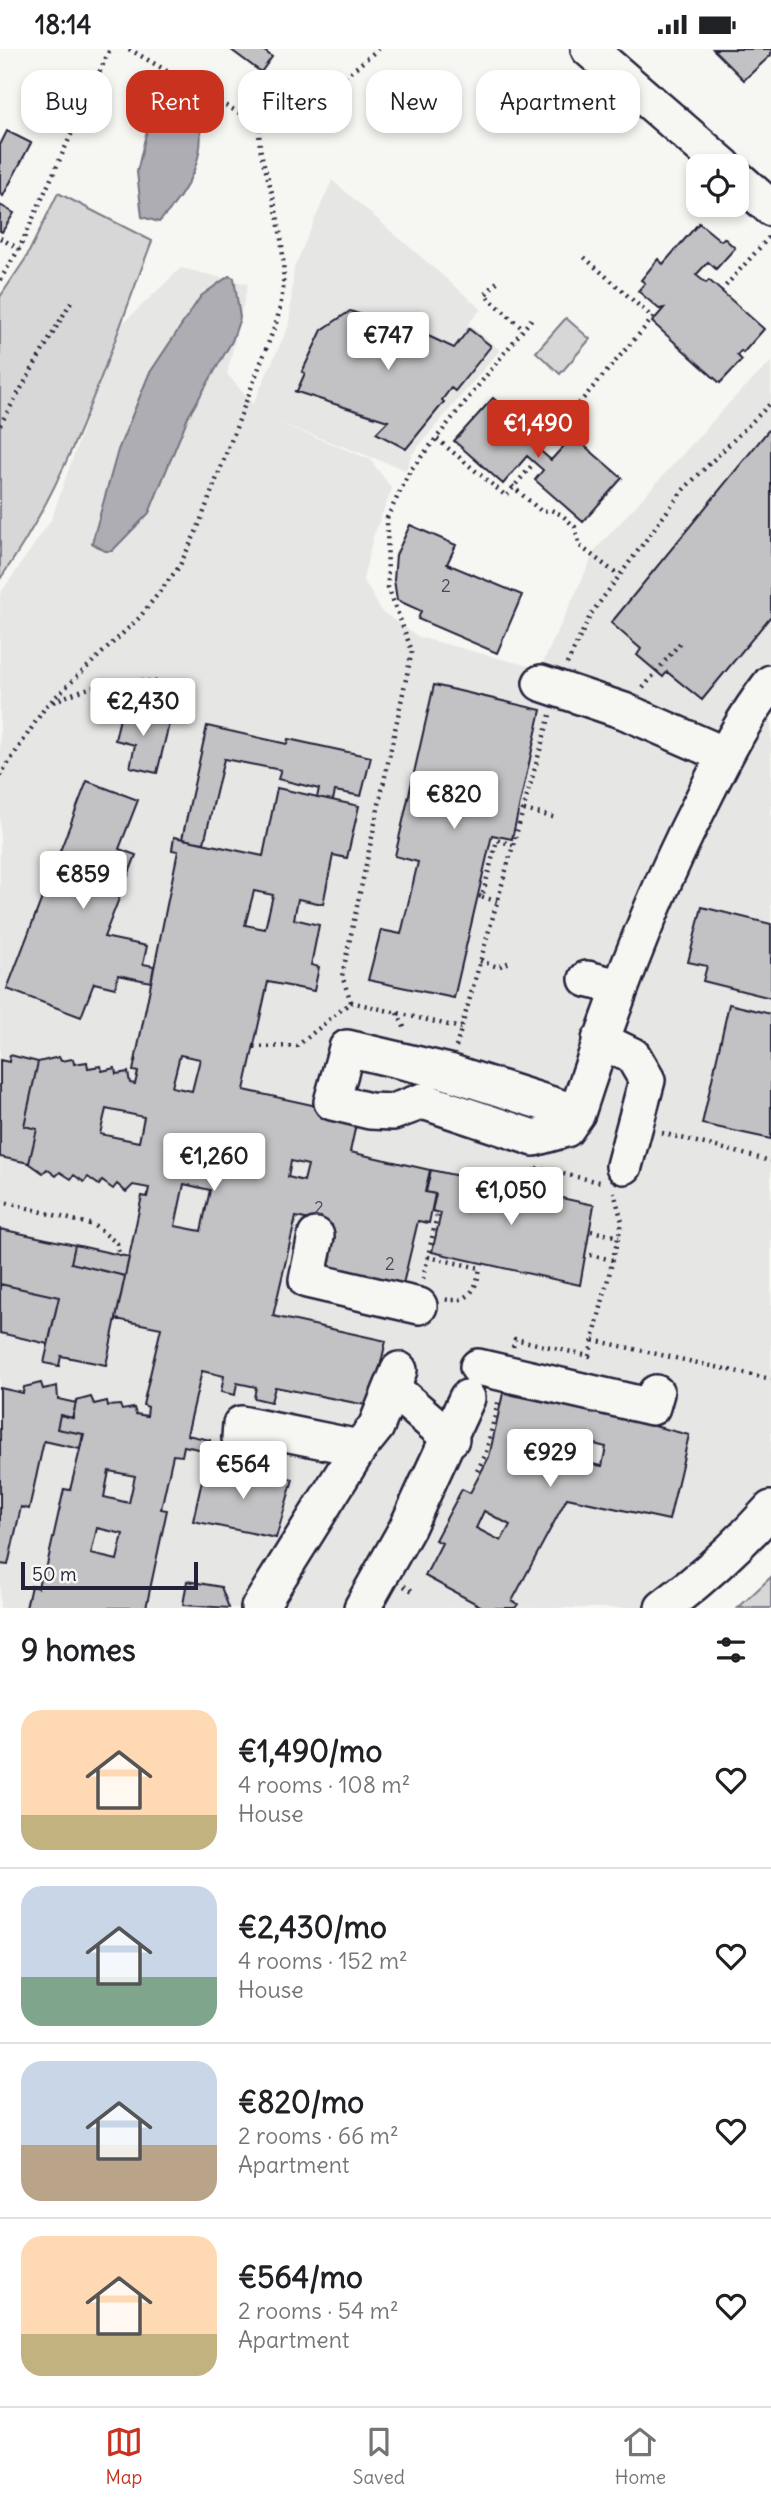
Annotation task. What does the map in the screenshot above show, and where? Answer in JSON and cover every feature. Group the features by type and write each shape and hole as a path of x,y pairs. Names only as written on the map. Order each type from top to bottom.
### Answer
{"street":[{"path":"589,49 710,154"},
{"path":"749,189 771,208"},
{"path":"571,1121 463,1077 347,1048 332,1102 370,1111 393,1112 423,1101 534,1138 571,1121 600,1039 603,983 668,869 740,725 771,683"},
{"path":"549,685 624,711 725,755"},
{"path":"600,1039 633,1056 642,1067 647,1080 624,1166"},
{"path":"316,1235 307,1280 421,1294"},
{"path":"259,1608 359,1448 376,1427 396,1379 451,1439"},
{"path":"362,1608 407,1528 484,1379 652,1407 656,1393"},
{"path":"240,1438 241,1424 359,1448"},
{"path":"663,1608 709,1572 771,1509"}],"path":[{"path":"0,280 19,249 110,49"},
{"path":"129,49 238,112"},
{"path":"352,71 378,49"},
{"path":"0,776 46,706 139,618 179,567 197,530 276,323 285,288 283,245 260,153 260,133"},
{"path":"721,291 771,236"},
{"path":"0,238 19,249"},
{"path":"542,446 653,318 584,257"},
{"path":"497,282 485,295 523,329"},
{"path":"0,425 72,300"},
{"path":"351,1002 342,976 412,651 388,587 387,518 410,471 534,316"},
{"path":"463,1077 461,1028 524,810 549,685 591,614 683,490 771,403"},
{"path":"437,439 506,495 533,464"},
{"path":"512,487 541,511 551,510 562,515 575,527 580,546 618,575"},
{"path":"624,711 680,643"},
{"path":"46,706 76,692 142,678 195,687"},
{"path":"524,810 557,818"},
{"path":"497,901 480,897 497,841 513,845"},
{"path":"480,961 498,967 510,962"},
{"path":"351,1002 461,1028"},
{"path":"254,1047 297,1046 351,1002"},
{"path":"635,1126 771,1161"},
{"path":"477,1471 485,1456 484,1379 515,1339 589,1356 622,1222 610,1184 534,1168"},
{"path":"0,1201 93,1225 117,1243 119,1255"},
{"path":"421,1294 436,1215"},
{"path":"592,1231 619,1237"},
{"path":"590,1255 613,1260"},
{"path":"593,1340 771,1379"},
{"path":"407,1588 416,1593"}],"shaded area":[{"path":"146,133 200,133 198,158 187,186 159,222 142,217 137,172"},
{"path":"332,180 481,309 468,324 500,350 412,454 406,470 269,419 370,459 392,489 373,537 363,579 382,612 419,637 540,669 596,549 733,399 771,362 771,1493 648,1608 0,1608 0,594 51,520 118,328 181,268 248,284 227,374 253,404 289,325 294,268"},
{"path":"58,193 152,241 68,458 48,500 0,579 0,297 26,258"},
{"path":"229,276 234,278 240,318 232,341 188,417 149,513 112,551 105,551 92,543 118,450 149,374 201,296"},
{"path":"566,318 590,339 560,374 536,352"},
{"path":"771,1577 771,1608 738,1608"}],"building":[{"path":"230,49 262,49 272,57 262,70 258,70"},
{"path":"713,49 771,49 771,55 744,80"},
{"path":"7,131 31,143 3,196 0,194 0,145"},
{"path":"0,205 14,213 2,232 0,231"},
{"path":"699,223 721,241 724,238 735,248 716,269 708,262 696,275 706,283 709,280 764,329 743,353 741,351 737,355 742,360 720,383 652,322 664,308 659,309 638,291 645,283 641,280 658,259 663,264"},
{"path":"350,311 412,332 413,329 454,348 469,329 491,346 455,391 451,388 442,400 444,402 406,449 376,433 388,421 294,391 297,391 305,373 302,372 322,330"},
{"path":"493,398 542,440 536,447 551,460 573,436 622,478 583,522 535,480 543,470 527,456 503,484 454,441"},
{"path":"771,427 771,616 702,700 667,672 663,677 637,655 641,649 611,623"},
{"path":"410,525 456,545 447,564 522,595 497,653 418,619 421,611 397,600 394,580 396,555"},
{"path":"434,685 541,710 512,839 492,835 454,998 368,980 381,930 401,934 418,862 395,856"},
{"path":"122,709 170,720 157,773 130,767 135,745 115,740"},
{"path":"207,726 287,744 288,739 371,757 361,796 335,791 333,800 317,797 319,789 278,779 281,770 224,759 204,843 182,839"},
{"path":"87,781 138,800 119,849 136,855 104,937 147,946 143,964 154,966 151,982 118,975 115,988 94,983 81,1017 7,989"},
{"path":"277,788 359,806 347,858 333,855 323,904 298,899 294,919 319,925 311,965 319,967 314,991 268,982 244,1090 358,1115 350,1152 430,1170 425,1192 435,1194 429,1223 418,1221 403,1284 323,1265 332,1225 296,1217 273,1316 386,1341 371,1406 275,1387 271,1402 254,1398 256,1387 237,1383 235,1395 221,1392 224,1376 202,1371 187,1435 210,1440 208,1451 184,1446 182,1456 173,1455 161,1509 167,1510 146,1608 26,1608 31,1586 38,1588 41,1573 45,1574 64,1489 70,1490 84,1434 57,1429 60,1415 73,1418 76,1401 91,1397 94,1404 107,1401 108,1406 120,1405 122,1410 134,1408 136,1414 147,1416 148,1407 143,1405 161,1328 116,1319 142,1196 147,1197 149,1188 133,1185 126,1192 117,1184 113,1189 102,1181 99,1185 88,1177 84,1182 74,1175 71,1179 60,1172 56,1176 47,1169 43,1173 29,1163 37,1129 24,1126 38,1062 59,1057 61,1061 73,1059 74,1064 87,1062 88,1068 101,1066 102,1071 115,1068 116,1074 128,1072 130,1083 135,1084 138,1072 133,1071 178,851 172,850 174,837 263,856","holes":["254,891 273,895 265,929 245,925","180,1055 200,1059 192,1091 172,1087","106,1109 144,1117 139,1142 100,1134","291,1161 308,1165 304,1181 288,1177","184,1184 210,1190 201,1231 175,1226","109,1471 135,1476 129,1503 104,1497","97,1528 123,1534 117,1560 91,1554"]},
{"path":"702,907 771,924 771,998 703,981 707,966 688,962"},
{"path":"729,1004 771,1014 771,1139 702,1124"},
{"path":"10,1055 38,1062 24,1126 37,1129 29,1163 0,1157 0,1060 9,1062"},
{"path":"431,1170 594,1205 580,1285 432,1252 441,1213 432,1211 436,1194 426,1192"},
{"path":"0,1229 75,1245 71,1263 125,1276 106,1365 61,1356 59,1366 44,1363 59,1297 0,1284"},
{"path":"75,1245 129,1257 125,1276 71,1263"},
{"path":"0,1284 59,1297 48,1344 0,1333"},
{"path":"41,1383 43,1389 57,1386 58,1399 76,1403 72,1418 60,1415 57,1429 83,1434 80,1449 44,1441 29,1509 21,1507 8,1565 0,1564 0,1388 23,1393 24,1387"},
{"path":"503,1393 583,1410 584,1403 656,1419 654,1426 689,1435 669,1520 567,1498 512,1601 518,1604 515,1608 484,1608 425,1576 442,1543 435,1540 462,1489 470,1493 489,1457","holes":["582,1441 606,1447 602,1466 577,1461","484,1511 510,1525 501,1541 476,1528"]},
{"path":"205,1467 252,1477 253,1470 293,1479 276,1538 193,1521"},
{"path":"187,1581 221,1587 229,1608 183,1605"}]}
